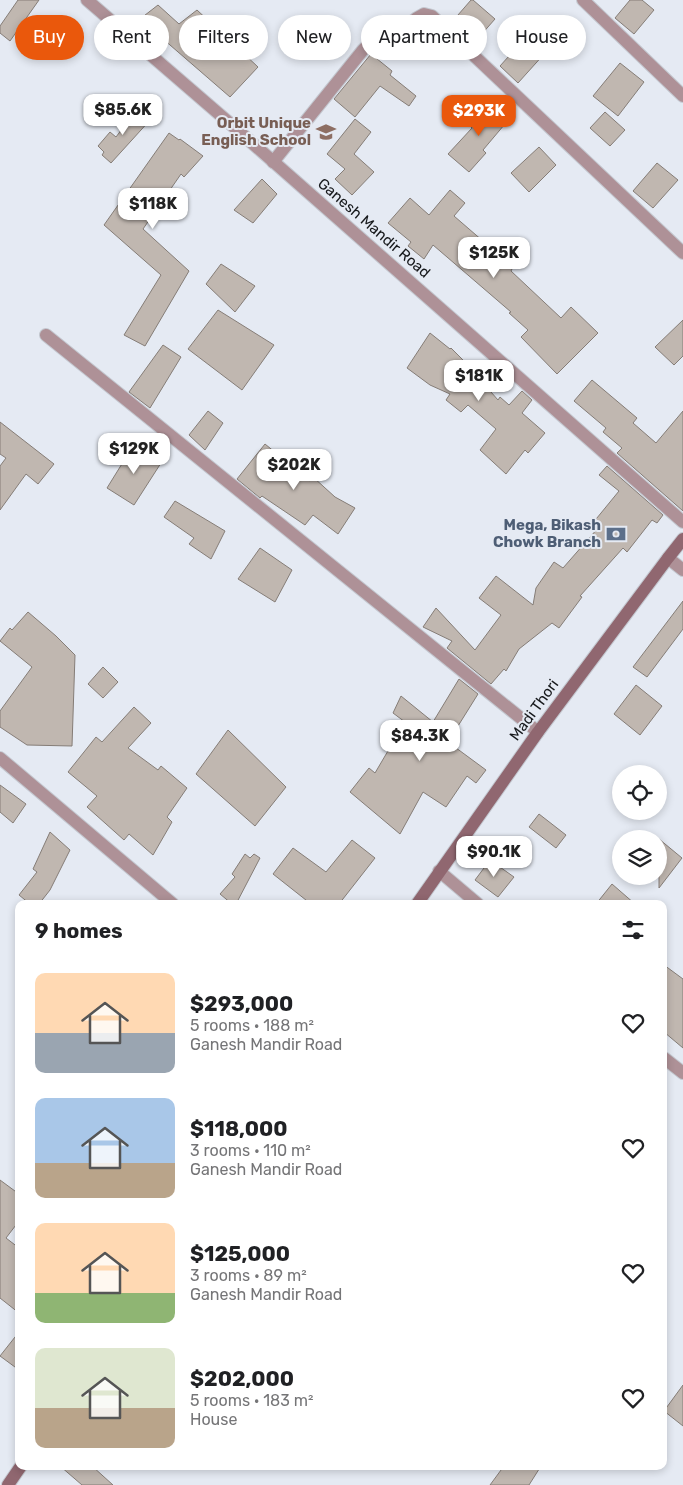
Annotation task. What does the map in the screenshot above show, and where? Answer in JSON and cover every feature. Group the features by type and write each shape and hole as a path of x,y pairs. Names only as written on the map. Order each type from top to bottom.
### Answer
{"main road":[{"name":"Madi Thori","path":"420,900 538,732 683,539"},
{"path":"8,1485 18,1470"}],"street":[{"name":"Ganesh Mandir Road","path":"87,0 683,522"},
{"path":"583,0 683,96"},
{"path":"274,162 362,50 373,40 400,32 424,14 432,16 683,253"},
{"path":"46,335 538,732"},
{"path":"668,558 683,570"},
{"path":"0,758 168,900"},
{"path":"439,871 473,900"},
{"path":"667,1060 683,1073"}],"building":[{"path":"18,0 39,0 28,15 15,15 15,34 10,41 0,33 0,26"},
{"path":"473,0 495,19 487,28 487,15 458,15"},
{"path":"630,0 642,0 654,10 634,34 615,18"},
{"path":"158,5 179,24 179,53 169,44 169,15 145,15"},
{"path":"197,10 202,15 191,15"},
{"path":"187,60 251,60 258,67 230,97"},
{"path":"366,60 378,60 392,71 390,75 416,96 409,106 380,86 355,117 334,99"},
{"path":"505,60 539,60 518,83 500,66"},
{"path":"620,63 644,82 618,116 593,96"},
{"path":"492,101 510,118 483,150 486,153 469,172 448,154 472,128 470,126"},
{"path":"137,109 151,119 111,163 102,155 104,152 98,146 110,132 116,137"},
{"path":"605,112 625,130 610,146 590,128"},
{"path":"355,119 371,132 354,154 374,172 352,195 335,179 345,169 327,154"},
{"path":"169,133 203,156 184,177 181,174 143,229 189,271 145,346 124,335 161,275 104,225"},
{"path":"539,147 556,165 529,192 511,173"},
{"path":"657,163 678,180 653,208 633,191"},
{"path":"262,179 277,194 253,223 234,210"},
{"path":"450,190 465,203 454,216 513,267 511,271 561,318 571,307 598,333 557,374 521,337 528,330 509,313 511,312 433,245 424,259 408,246 411,242 388,223 410,198 429,215"},
{"path":"221,264 255,286 235,312 206,284"},
{"path":"218,310 274,345 242,390 188,349"},
{"path":"683,320 683,356 674,365 655,347"},
{"path":"430,333 451,348 498,400 500,397 509,405 522,391 532,400 522,413 545,433 528,453 525,450 506,474 480,450 496,429 468,405 461,412 446,400 450,394 430,385 407,368"},
{"path":"163,345 181,357 150,408 129,392"},
{"path":"592,380 637,418 633,423 656,443 683,411 683,511 617,453 622,448 603,432 606,428 574,401"},
{"path":"208,411 223,423 205,450 189,435"},
{"path":"0,422 54,464 38,484 26,474 0,510 0,466 6,458 0,454"},
{"path":"265,444 310,481 313,477 335,497 355,508 338,534 313,515 305,525 262,496 260,498 237,479"},
{"path":"133,446 161,463 134,505 107,488"},
{"path":"607,466 663,515 657,523 652,520 627,552 623,548 580,596 582,597 559,628 552,623 519,649 506,671 504,669 491,684 447,648 452,641 423,627 436,608 475,650 501,615 479,598 496,576 533,605 536,588 554,562 563,568 598,528 592,524 619,491 599,475"},
{"path":"175,501 225,531 211,559 189,544 194,538 164,517"},
{"path":"260,548 292,570 275,602 238,579"},
{"path":"683,601 683,629 647,677 633,667"},
{"path":"28,612 75,655 72,746 27,745 0,727 0,711 32,667 0,641 10,628 12,630"},
{"path":"103,667 118,682 103,698 88,684"},
{"path":"459,679 478,694 448,742 486,770 476,783 467,776 446,807 423,792 400,834 350,792 369,768 375,773 405,722 393,713 401,696 433,722"},
{"path":"636,685 662,706 640,735 614,714"},
{"path":"134,707 151,723 128,748 158,770 161,766 187,788 167,817 172,822 153,855 129,834 124,840 87,807 97,796 68,772 96,737 102,742"},
{"path":"228,730 286,787 255,826 196,774"},
{"path":"0,785 26,804 13,823 0,812"},
{"path":"539,814 566,835 556,848 529,827"},
{"path":"50,832 70,850 50,890 42,900 25,900 19,895 37,872 33,869"},
{"path":"352,840 375,858 342,900 306,900 273,874 293,848 326,872"},
{"path":"667,846 682,858 667,878"},
{"path":"245,854 250,858 254,854 260,858 238,900 227,900 220,894 235,877 232,874"},
{"path":"490,860 514,877 498,897 475,880"},
{"path":"612,884 630,900 599,900"},
{"path":"667,967 683,979 683,1048 667,1035"},
{"path":"0,1180 15,1191 15,1226 6,1238 15,1245 15,1310 0,1298"},
{"path":"15,1337 15,1367 0,1356"},
{"path":"683,1385 683,1426 667,1413 667,1407"},
{"path":"65,1470 96,1470 113,1485 82,1485"},
{"path":"501,1470 538,1470 529,1485 490,1485"}],"place":[{"name":"Orbit Unique English School","path":"326,132"},
{"name":"Mega, Bikash Chowk Branch","path":"616,534"}]}
